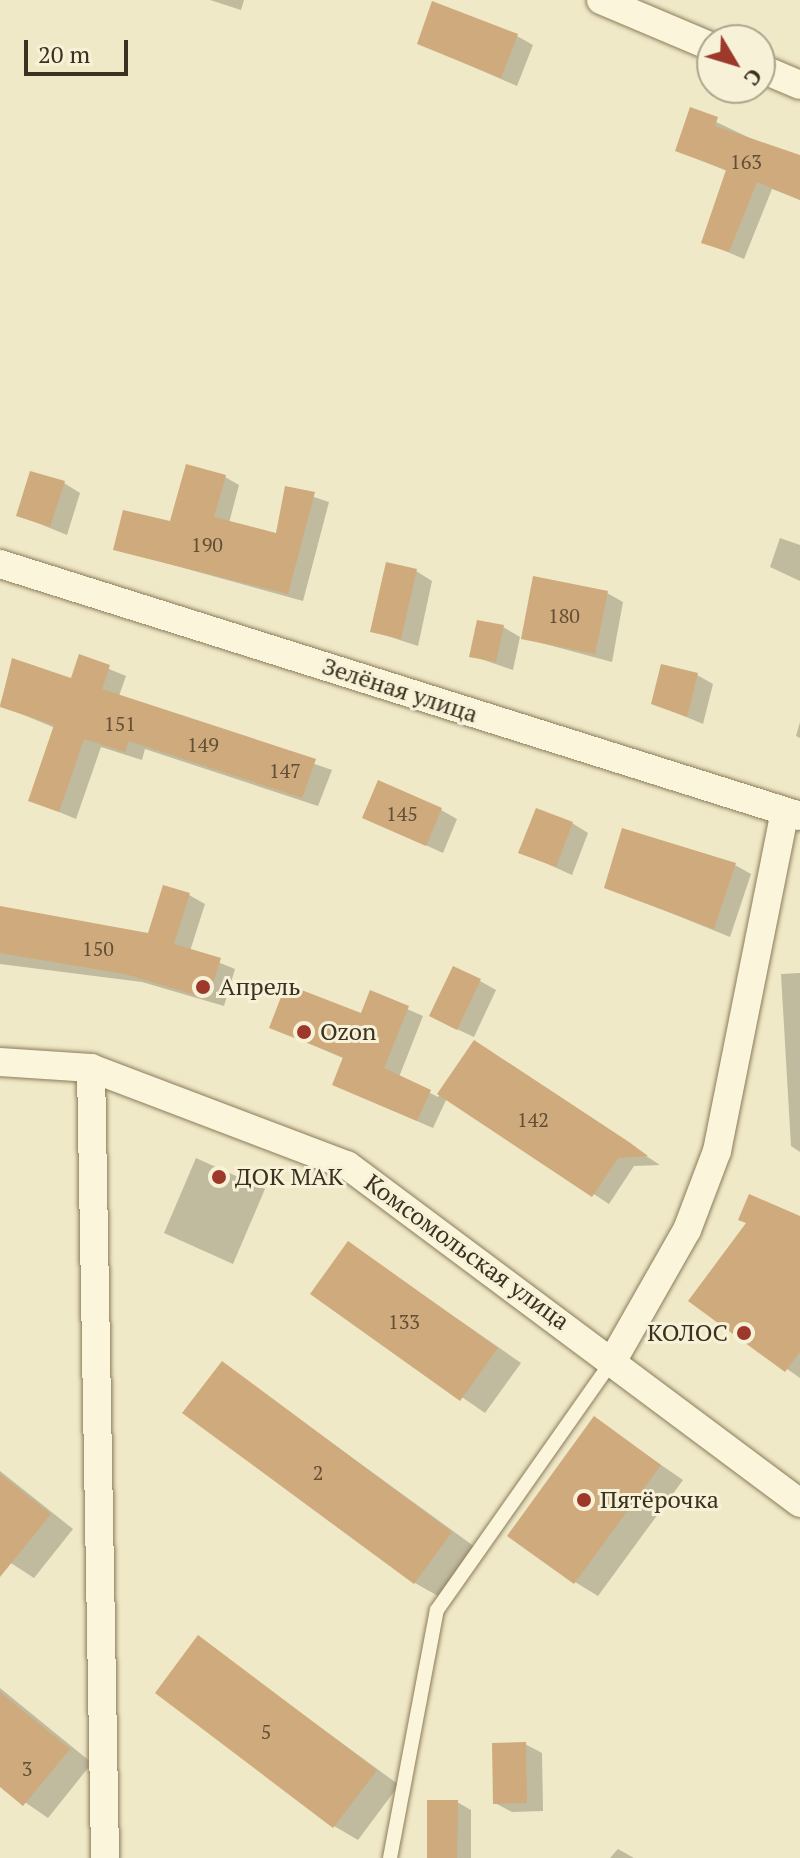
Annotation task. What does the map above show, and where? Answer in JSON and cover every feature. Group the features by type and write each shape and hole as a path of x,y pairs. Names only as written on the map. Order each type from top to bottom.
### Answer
{"street":[{"path":"601,0 696,40"},
{"path":"776,75 800,85"},
{"name":"Зелёная улица","path":"0,564 792,815"},
{"path":"613,1360 687,1230 717,1151 792,815"},
{"name":"Комсомольская улица","path":"0,1062 91,1068 347,1165 613,1360 800,1503"},
{"path":"91,1068 105,1858"}],"lane":[{"path":"390,1858 437,1610 613,1360"}],"building":[{"path":"432,1 518,34 501,78 417,44"},
{"path":"690,107 718,117 715,126 800,155 800,200 757,182 729,252 701,243 726,170 675,151"},
{"path":"186,464 226,475 214,517 276,533 285,486 315,492 288,594 113,550 123,510 170,521"},
{"path":"30,471 65,481 50,527 16,516"},
{"path":"386,562 417,569 401,639 370,632"},
{"path":"533,576 608,591 595,654 521,639"},
{"path":"477,620 504,625 496,662 469,657"},
{"path":"79,654 110,665 102,689 316,759 302,798 129,741 125,752 84,739 59,812 28,801 54,725 0,707 12,658 71,678"},
{"path":"661,664 698,673 687,717 651,704"},
{"path":"378,780 442,808 426,846 362,818"},
{"path":"536,808 573,822 556,867 518,853"},
{"path":"622,828 736,863 714,929 604,888"},
{"path":"163,885 190,893 174,944 221,958 208,999 125,974 0,953 0,906 148,933"},
{"path":"453,966 481,979 457,1030 429,1016"},
{"path":"286,984 361,1013 370,990 409,1006 384,1068 431,1090 417,1121 332,1085 343,1057 269,1028"},
{"path":"474,1040 648,1156 618,1158 592,1197 437,1094"},
{"path":"749,1194 800,1216 800,1352 785,1372 688,1301 746,1223 738,1220"},
{"path":"348,1241 498,1348 460,1401 310,1294"},
{"path":"222,1361 452,1532 414,1584 182,1413"},
{"name":"Пятёрочка","path":"594,1416 661,1465 574,1584 507,1536"},
{"path":"0,1474 51,1514 0,1577"},
{"path":"198,1635 377,1770 333,1828 155,1693"},
{"path":"0,1692 70,1749 23,1806 0,1787"},
{"path":"526,1742 527,1803 493,1804 492,1743"},
{"path":"427,1800 458,1800 457,1858 427,1858"}],"place":[{"name":"Апрель","path":"203,987"},
{"name":"Ozon","path":"304,1032"},
{"name":"ДОК МАК","path":"219,1177"},
{"name":"КОЛОС","path":"744,1333"},
{"name":"Пятёрочка","path":"584,1500"}]}
